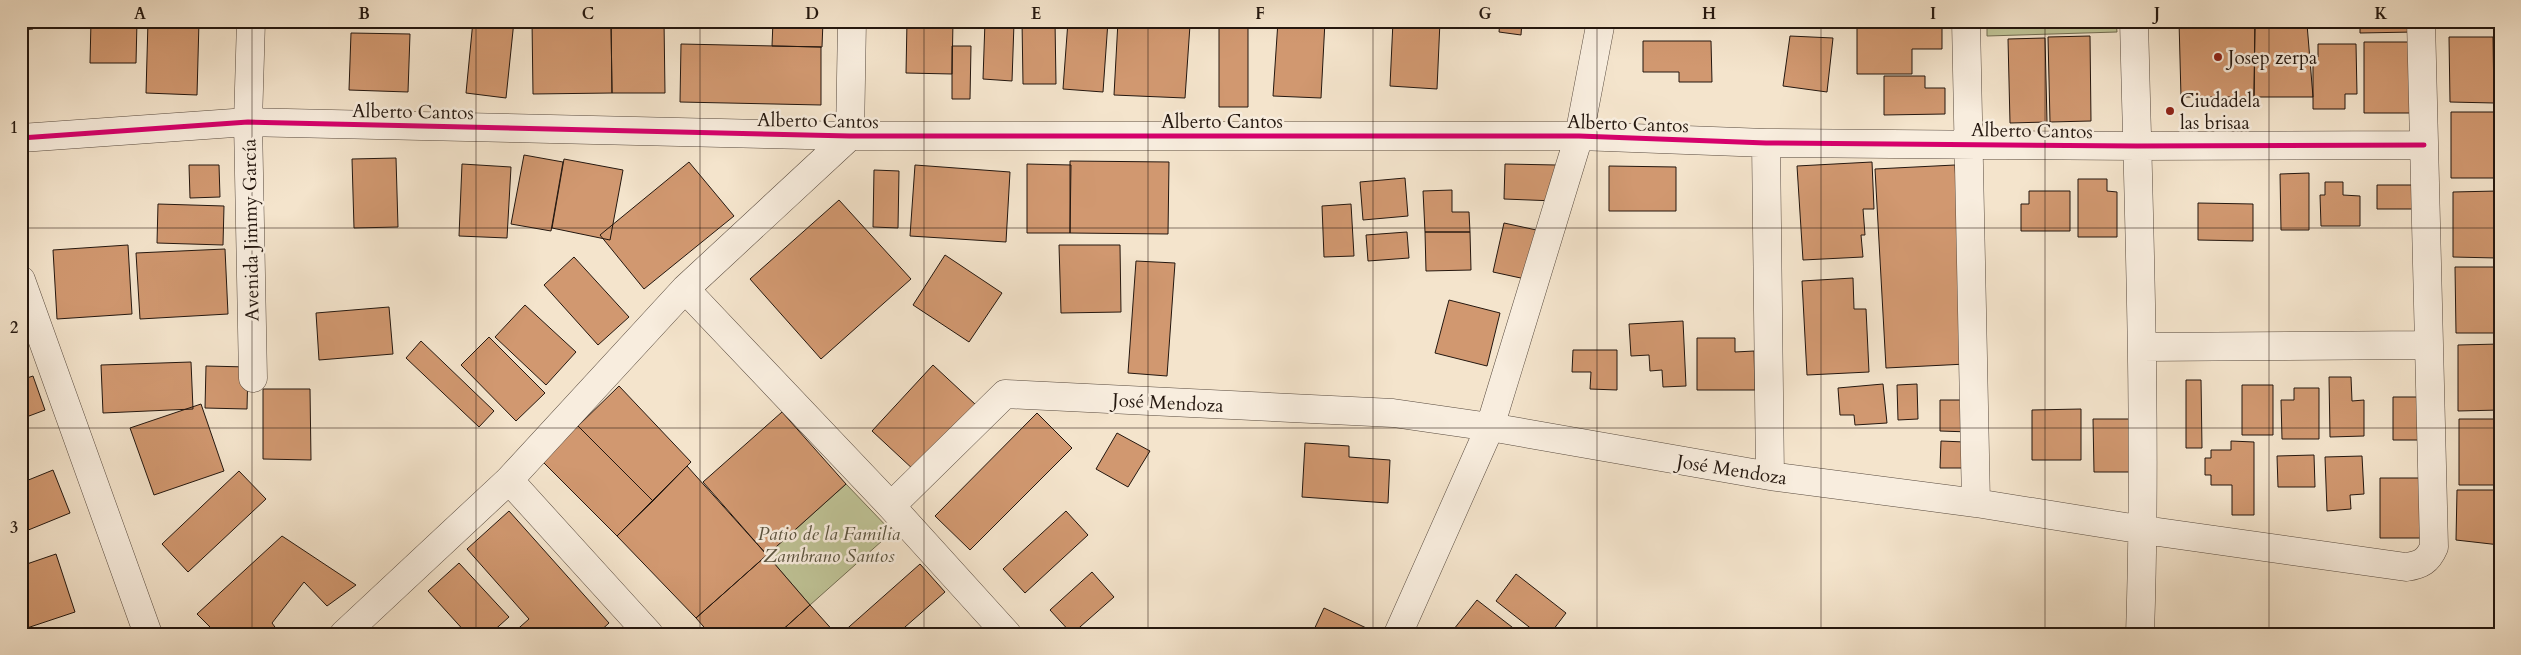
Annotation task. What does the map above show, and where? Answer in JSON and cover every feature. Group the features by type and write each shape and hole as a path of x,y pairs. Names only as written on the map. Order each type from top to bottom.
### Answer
{"street":[{"name":"Avenida Jimmy García","path":"251,21 248,122 253,378"},
{"path":"348,633 509,480 685,288 850,136 852,21"},
{"path":"1398,634 1490,427 1579,136 1601,21"},
{"path":"1966,21 1976,503"},
{"path":"2134,21 2142,347 2144,530 2140,634"},
{"name":"José Mendoza","path":"891,506 1005,394 1393,414 1490,427 1770,476 1976,503 2144,530 2406,567 2424,562 2430,556 2434,547 2427,345 2421,21"},
{"name":"Alberto Cantos","path":"21,138 248,122 850,136 1579,136 1766,143 2138,146 2424,145"},
{"path":"1766,143 1770,476"},
{"path":"21,280 148,634"},
{"path":"685,288 891,506 1007,634"},
{"path":"2142,347 2427,345"},
{"path":"509,480 649,634"}],"green space":[{"path":"1987,21 2116,21 2117,32 1987,36"},
{"name":"Patio de la Familia Zambrano Santos","path":"846,484 892,532 810,605 767,555"}],"building":[{"path":"21,21 32,21 33,29 21,30"},
{"path":"91,21 137,21 136,63 90,63"},
{"path":"148,21 199,21 197,95 146,93"},
{"path":"473,21 514,21 506,98 466,93"},
{"path":"532,21 611,21 612,93 533,94"},
{"path":"611,21 664,21 665,93 612,93"},
{"path":"773,21 823,21 822,47 772,46"},
{"path":"907,21 953,21 952,74 906,73"},
{"path":"985,21 1014,23 1012,81 983,79"},
{"path":"1022,21 1055,21 1056,84 1023,84"},
{"path":"1068,21 1108,21 1103,92 1063,89"},
{"path":"1118,21 1190,25 1185,98 1114,95"},
{"path":"1219,21 1248,21 1248,107 1219,107"},
{"path":"1278,21 1325,21 1321,98 1273,96"},
{"path":"1393,21 1440,21 1437,89 1390,86"},
{"path":"1500,21 1522,21 1521,35 1499,32"},
{"path":"1669,21 1720,21 1720,26 1670,26"},
{"path":"1857,21 1942,21 1942,49 1912,49 1912,74 1857,74"},
{"path":"2179,21 2255,21 2254,97 2181,97"},
{"path":"2255,21 2307,24 2313,97 2254,97"},
{"path":"2257,21 2307,21 2307,24"},
{"path":"2307,21 2351,21 2351,24 2307,24"},
{"path":"2360,21 2414,21 2414,32 2360,33"},
{"path":"2447,21 2491,21 2491,26 2447,26"},
{"path":"351,33 410,34 408,92 349,90"},
{"path":"1790,36 1833,38 1827,92 1783,86"},
{"path":"2090,36 2091,121 2050,122 2048,37"},
{"path":"2449,37 2493,37 2494,103 2450,102"},
{"path":"2045,38 2047,122 2010,123 2008,39"},
{"path":"1643,41 1711,41 1712,82 1679,82 1679,72 1643,72"},
{"path":"2364,42 2411,42 2411,113 2364,113"},
{"path":"681,44 821,47 821,105 680,102"},
{"path":"2318,44 2356,44 2357,94 2345,94 2345,109 2313,109 2313,57 2318,57"},
{"path":"952,46 971,46 970,99 952,99"},
{"path":"1884,76 1925,76 1925,88 1945,88 1945,114 1884,115"},
{"path":"2451,112 2496,112 2496,178 2451,178"},
{"path":"524,155 563,162 551,231 511,224"},
{"path":"396,158 398,227 354,228 352,159"},
{"path":"564,159 623,170 610,240 552,228"},
{"path":"1070,161 1169,162 1168,234 1070,233"},
{"path":"689,162 734,216 644,289 600,235"},
{"path":"1872,162 1874,209 1863,209 1865,235 1861,235 1863,257 1803,260 1797,166"},
{"path":"462,164 511,167 507,238 459,236"},
{"path":"1027,164 1071,165 1070,233 1027,233"},
{"path":"1505,164 1556,165 1555,201 1504,199"},
{"path":"189,165 219,165 220,197 190,198"},
{"path":"915,165 1010,172 1006,242 910,236"},
{"path":"1955,165 1966,364 1886,368 1875,169"},
{"path":"1609,166 1676,167 1676,211 1609,211"},
{"path":"874,170 899,171 898,228 873,227"},
{"path":"2309,173 2309,230 2281,230 2280,174"},
{"path":"1405,178 1408,216 1363,220 1360,182"},
{"path":"2078,179 2107,179 2107,191 2117,192 2117,237 2078,237"},
{"path":"2325,182 2343,182 2343,195 2360,196 2360,226 2321,226 2320,195 2325,195"},
{"path":"2377,185 2413,185 2413,209 2377,209"},
{"path":"1452,190 1452,212 1469,212 1470,232 1425,232 1423,191"},
{"path":"2029,191 2070,191 2070,231 2021,231 2021,204 2029,204"},
{"path":"2497,191 2497,258 2453,257 2453,192"},
{"path":"839,200 911,279 821,359 750,279"},
{"path":"2198,203 2253,204 2253,241 2198,240"},
{"path":"158,204 224,206 223,245 157,243"},
{"path":"1351,204 1354,256 1324,257 1322,206"},
{"path":"1504,223 1541,231 1530,280 1493,272"},
{"path":"1407,232 1409,258 1368,261 1366,235"},
{"path":"1425,232 1470,232 1471,270 1426,271"},
{"path":"128,245 132,314 57,319 53,250"},
{"path":"1059,245 1120,245 1121,312 1061,313"},
{"path":"225,249 228,314 140,319 136,253"},
{"path":"945,255 1002,293 969,342 913,305"},
{"path":"574,257 629,317 598,345 544,285"},
{"path":"1136,261 1175,263 1167,376 1128,373"},
{"path":"2455,267 2499,267 2500,333 2456,333"},
{"path":"1853,278 1854,309 1866,309 1869,372 1807,375 1802,281"},
{"path":"1449,300 1500,313 1487,366 1435,353"},
{"path":"525,305 576,352 546,385 495,337"},
{"path":"389,307 393,354 319,360 316,313"},
{"path":"1683,321 1686,386 1663,387 1662,370 1650,371 1649,355 1631,356 1629,324"},
{"path":"489,337 545,393 516,421 461,365"},
{"path":"1697,338 1735,338 1735,352 1754,351 1755,390 1697,390"},
{"path":"421,341 494,411 479,427 406,358"},
{"path":"2500,344 2500,410 2458,411 2458,345"},
{"path":"1573,350 1617,350 1617,390 1590,389 1591,372 1572,372"},
{"path":"191,362 193,409 103,413 101,365"},
{"path":"933,365 976,405 915,471 872,431"},
{"path":"206,366 248,367 247,409 205,408"},
{"path":"33,376 45,410 21,419 21,380"},
{"path":"2329,377 2351,377 2352,401 2364,400 2364,436 2330,437"},
{"path":"2186,380 2201,380 2202,448 2186,448"},
{"path":"1883,384 1887,423 1855,425 1854,415 1840,415 1838,388"},
{"path":"1917,384 1918,419 1898,420 1897,385"},
{"path":"2242,385 2273,385 2273,435 2242,435"},
{"path":"619,386 691,462 653,501 578,426"},
{"path":"2294,388 2319,388 2319,439 2282,439 2281,400 2294,400"},
{"path":"263,389 310,389 311,460 263,459"},
{"path":"2393,397 2427,397 2426,440 2393,440"},
{"path":"1940,400 1971,400 1970,432 1940,431"},
{"path":"201,404 224,471 154,495 130,428"},
{"path":"2081,409 2081,460 2032,460 2032,410"},
{"path":"782,412 846,484 767,555 703,482"},
{"path":"1037,413 1072,448 970,550 935,516"},
{"path":"2093,419 2130,419 2131,472 2094,472"},
{"path":"2459,419 2500,419 2500,485 2459,485"},
{"path":"578,426 653,501 617,536 542,461"},
{"path":"1117,433 1150,451 1128,487 1096,469"},
{"path":"1941,441 1965,442 1963,468 1940,468"},
{"path":"2231,441 2254,442 2254,515 2232,515 2232,485 2211,485 2211,475 2205,475 2205,458 2211,458 2211,450 2231,450"},
{"path":"1305,443 1349,446 1349,457 1390,460 1388,503 1302,497"},
{"path":"2314,455 2315,487 2278,487 2277,456"},
{"path":"2362,456 2364,494 2350,495 2351,509 2327,511 2325,457"},
{"path":"687,466 767,555 696,618 617,536"},
{"path":"53,470 70,513 21,533 21,483"},
{"path":"239,471 266,499 188,572 162,544"},
{"path":"2380,478 2429,478 2428,538 2380,538"},
{"path":"2457,490 2500,490 2500,545 2456,540"},
{"path":"509,511 609,623 597,634 512,634 529,619 467,549"},
{"path":"1066,511 1088,535 1025,593 1003,569"},
{"path":"282,536 356,585 327,606 304,582 272,623 280,634 217,634 197,614"},
{"path":"56,554 75,612 27,628 21,612 21,566"},
{"path":"767,555 810,605 778,634 710,634 696,618"},
{"path":"459,563 509,617 490,634 467,634 428,591"},
{"path":"920,564 945,592 897,634 841,634"},
{"path":"1092,572 1114,597 1072,634 1050,610"},
{"path":"1516,574 1566,613 1550,634 1538,634 1496,601"},
{"path":"1477,600 1521,634 1450,634"},
{"path":"810,605 836,634 778,634"},
{"path":"1324,608 1379,634 1312,634"}],"cycle path":[{"path":"21,138 248,122 850,136 1579,136 1766,143 2137,146 2424,145"}],"place":[{"name":"Josep zerpa","path":"2218,57"},
{"name":"Ciudadela las brisaa","path":"2170,111"}]}
